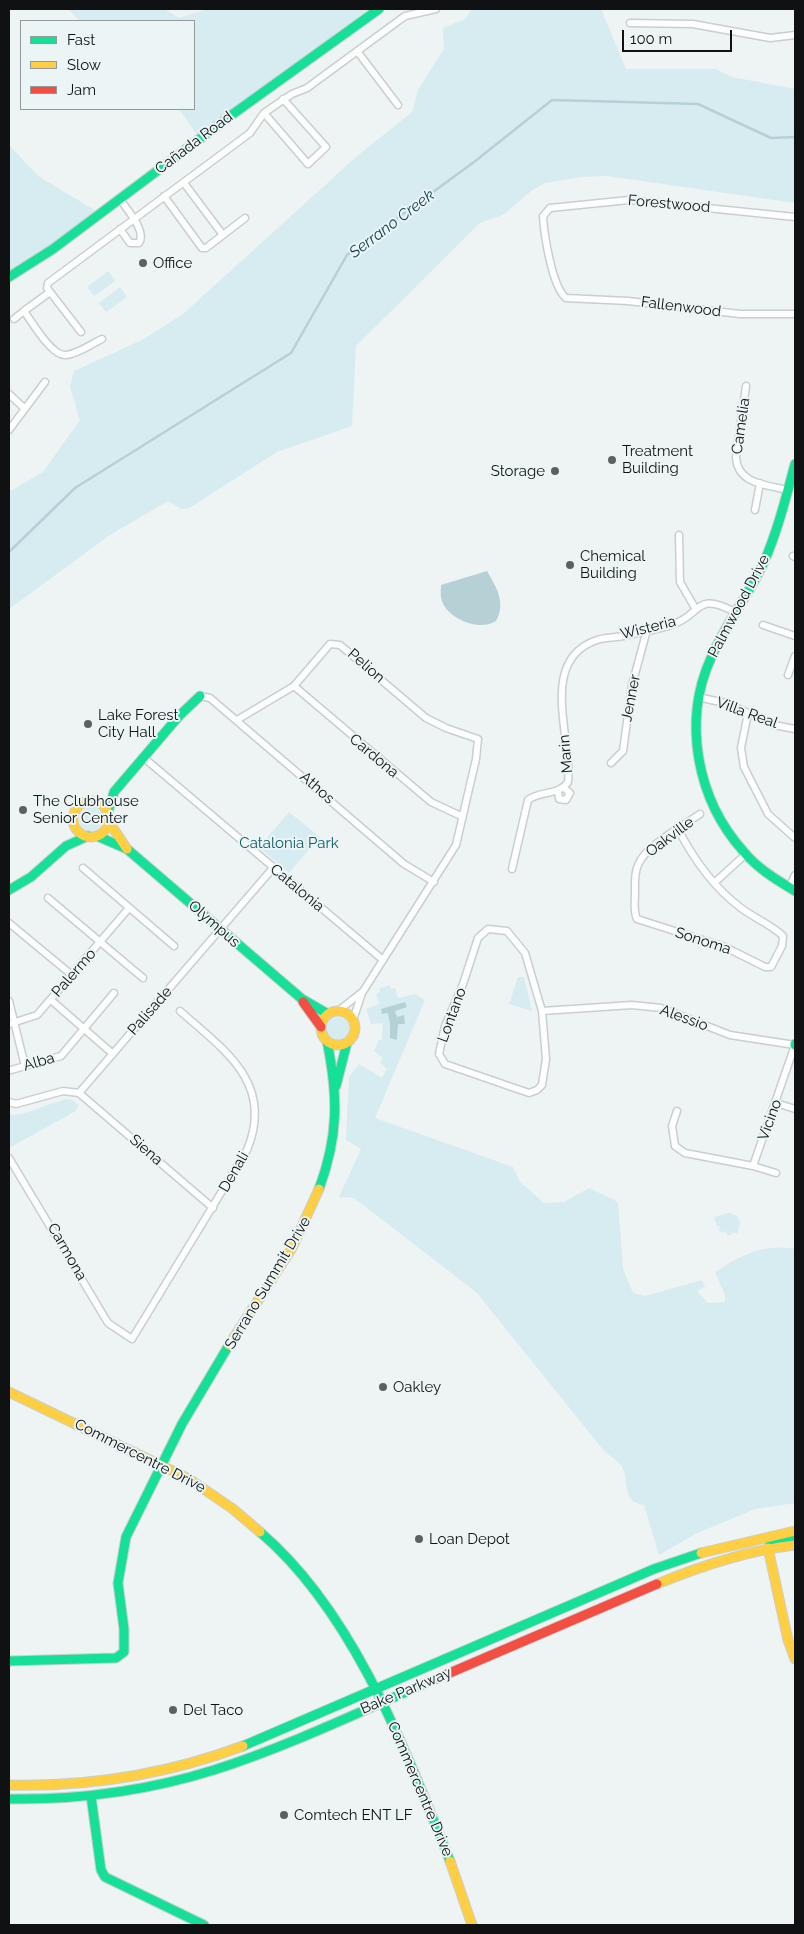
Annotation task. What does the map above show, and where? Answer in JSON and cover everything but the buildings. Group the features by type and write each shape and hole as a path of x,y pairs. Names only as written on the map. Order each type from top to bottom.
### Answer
{"street":[{"name":"Cañada Road","path":"9,277 53,249 241,108 379,9"},
{"path":"81,332 50,292 48,283 250,133 264,113 283,99 307,88 410,11 436,9"},
{"path":"630,24 709,26 770,38 795,35"},
{"path":"357,51 398,105"},
{"path":"264,113 308,164 326,148 283,99"},
{"path":"184,183 223,235"},
{"path":"164,196 202,248 206,248 245,218"},
{"path":"120,199 142,233 139,243 130,243 120,229"},
{"name":"Forestwood","path":"566,298 561,293 551,266 543,219 544,213 550,208 629,200 795,217"},
{"path":"14,320 50,292"},
{"name":"Fallenwood","path":"566,298 628,301 740,314 795,314"},
{"path":"24,311 52,350 60,355 68,355 102,339"},
{"path":"9,430 45,382"},
{"name":"Camelia","path":"746,386 736,461 743,476 760,483 788,490"},
{"path":"9,394 24,408"},
{"name":"Palmwood Drive","path":"792,890 766,873 746,854 724,827 705,787 696,740 698,697 712,655 763,564 774,538 794,475 795,464"},
{"path":"755,510 760,483"},
{"path":"679,535 680,582 694,608"},
{"name":"Wisteria","path":"566,670 575,656 590,643 674,624 694,608 713,602 735,612"},
{"path":"763,625 795,636"},
{"name":"Jenner","path":"611,763 622,750 632,685 647,630"},
{"name":"Pelion","path":"237,720 294,686 330,644 340,645 426,718 446,728 478,739"},
{"path":"788,675 795,656"},
{"name":"Marin","path":"512,869 528,800 561,790 569,778 561,692 566,670"},
{"name":"Cardona","path":"294,686 430,802 462,816"},
{"path":"94,802 114,792 143,757 200,696"},
{"name":"Athos","path":"200,696 210,698 404,864 434,882"},
{"name":"Villa Real","path":"698,697 729,704 774,725 795,728"},
{"path":"748,713 741,748 744,767 768,814 795,838"},
{"name":"Serrano Summit Drive","path":"9,1662 116,1658 124,1652 126,1642 118,1589 119,1563 126,1537 202,1388 255,1309 306,1223 322,1187 332,1150 336,1088 347,1043 355,1035 353,1020 362,993 456,845 476,759 478,739"},
{"name":"Catalonia","path":"143,757 383,960"},
{"path":"9,890 31,877 66,846 105,830 114,792"},
{"path":"66,846 75,825 74,816 78,808 86,802 94,802 105,807 108,817"},
{"name":"Oakville","path":"636,919 634,912 638,863 646,853 700,814"},
{"name":"Olympus","path":"108,817 127,850"},
{"path":"75,825 82,834 92,836"},
{"path":"678,829 700,867 714,884 746,854"},
{"name":"Olympus","path":"92,836 127,850 302,999 328,1014"},
{"path":"83,868 174,946"},
{"name":"Palisade","path":"79,1093 273,868"},
{"path":"792,890 795,875"},
{"name":"Sonoma","path":"636,919 726,947 768,968 772,967 777,958 783,936 740,908 714,884"},
{"path":"48,898 143,978"},
{"name":"Palermo","path":"12,1023 37,1015 73,976 129,908"},
{"path":"9,923 73,976"},
{"name":"Lontano","path":"488,929 507,932 525,953 542,1011 546,1060 542,1084 537,1090 529,1093 446,1064 439,1054 444,1026 463,984 478,938 488,929"},
{"name":"Alba","path":"11,1070 61,1056 114,993"},
{"name":"Serrano Summit Drive","path":"328,1014 338,1011 362,993"},
{"name":"Olympus","path":"302,999 321,1027"},
{"path":"51,1000 113,1054"},
{"path":"9,1001 12,1023 25,1066"},
{"name":"Alessio","path":"542,1011 632,1005 661,1008 730,1035 795,1045"},
{"name":"Denali","path":"132,1339 213,1208 252,1140 255,1120 254,1101 247,1079 238,1065 227,1052 180,1011"},
{"path":"338,1011 348,1014 353,1020"},
{"path":"321,1027 328,1014"},
{"name":"Serrano Summit Drive","path":"321,1027 326,1041 336,1088"},
{"path":"326,1041 336,1046 347,1043"},
{"name":"Vicino","path":"753,1166 795,1045"},
{"path":"9,1102 16,1104 64,1091 79,1093"},
{"name":"Siena","path":"79,1093 213,1208"},
{"path":"776,1102 795,1109"},
{"path":"677,1111 672,1126 675,1146 686,1153 753,1166 776,1174"},
{"name":"Carmona","path":"9,1158 108,1323 132,1339"},
{"name":"Commercentre Drive","path":"9,1392 162,1464 217,1496 283,1552 319,1594 338,1620 376,1689 452,1864 472,1925"},
{"name":"Bake Parkway","path":"9,1786 32,1787 90,1783 165,1770 257,1741 654,1569 701,1553 795,1531"},
{"path":"795,1537 769,1545 768,1548 788,1640 795,1659"},
{"name":"Bake Parkway","path":"9,1798 32,1800 91,1796 169,1783 229,1765 270,1750 688,1571 768,1548 795,1545"},
{"path":"91,1796 101,1870 105,1877 204,1925"}],"green space":[{"path":"68,9 164,9 179,18 207,9 369,9 198,136 180,110 195,110 195,20 79,20"},
{"path":"472,9 601,9 626,69 716,69 732,77 795,89 795,203 607,176 581,177 545,183 531,191 503,215 480,223 356,346 352,426 277,452 189,508 182,509 168,501 110,535 9,609 9,492 43,472 80,420 70,387 74,371 142,340 183,314 356,157 412,112 418,90 444,49 443,28 465,19"},
{"path":"9,145 38,176 96,211 44,250 9,271"},
{"path":"108,271 115,281 94,296 87,287"},
{"path":"120,287 127,297 106,312 99,303"},
{"path":"91,807 96,808 102,814 102,824 96,830 91,831 86,830 80,824 79,819 80,814 86,808"},
{"name":"Catalonia Park","path":"289,812 320,837 289,873 259,847"},
{"path":"518,977 524,977 532,1011 509,1004"},
{"path":"390,985 391,989 395,988 398,998 415,994 425,1000 375,1118 513,1167 520,1182 544,1203 564,1202 589,1188 618,1202 623,1269 633,1293 645,1296 702,1280 705,1287 697,1291 708,1303 725,1302 725,1295 715,1272 734,1260 763,1249 795,1249 795,1503 755,1509 695,1534 659,1555 644,1505 636,1503 628,1495 624,1471 621,1465 605,1452 476,1292 354,1198 339,1197 361,1149 346,1140 349,1077 359,1064 382,1078 387,1069 380,1063 383,1058 374,1051 379,1040 382,1040 383,1023 371,1024 366,1009 379,1004 376,994 380,992 379,988"},
{"path":"338,1017 346,1021 350,1029 346,1037 338,1041 330,1037 326,1029 330,1021"},
{"path":"65,1099 73,1100 78,1105 76,1111 9,1148 9,1115 22,1114"},
{"path":"729,1213 737,1216 740,1222 737,1234 734,1232 729,1236 724,1231 722,1233 718,1229 720,1228 719,1226 717,1227 714,1217"}],"water":[{"path":"487,571 499,596 500,608 496,621 482,625 465,622 445,607 442,601 441,585"},
{"path":"405,1002 407,1007 395,1011 397,1017 404,1015 405,1024 398,1024 397,1040 390,1038 388,1013 382,1014 381,1009"}],"waterway":[{"name":"Serrano Creek","path":"9,552 75,488 291,353 347,255 474,162 552,100 698,104 771,138 795,137"}],"traffic: fast":[{"path":"9,277 53,249 233,114 379,9"},
{"path":"795,464 778,526 764,562 723,633 711,658 702,683 697,708 696,734 699,760 705,785 715,809 728,831 755,864 795,891"},
{"path":"108,812 114,792 179,716 200,696"},
{"path":"9,890 31,877 66,846 88,836"},
{"path":"97,836 127,849 302,999 328,1014"},
{"path":"319,1189 330,1151 335,1115 335,1098 327,1041"},
{"path":"336,1086 347,1043"},
{"path":"9,1661 116,1658 124,1652 124,1629 118,1583 126,1537 182,1424 229,1345"},
{"path":"260,1532 293,1564 323,1601 349,1641 395,1729 450,1861"},
{"path":"770,1544 795,1537"},
{"path":"243,1746 654,1569 701,1553"},
{"path":"9,1799 87,1796 164,1784 241,1761 320,1730 424,1684"},
{"path":"91,1796 101,1870 105,1877 204,1925"}],"traffic: slow":[{"path":"91,801 103,807 109,819 103,831 91,837 79,831 73,819 79,807 91,801"},
{"path":"109,822 127,849"},
{"path":"338,1011 345,1012 350,1016 354,1021 355,1028 354,1035 350,1040 345,1044 338,1045 331,1044 326,1040 322,1035 321,1028 322,1021 326,1016 331,1012 338,1011"},
{"path":"229,1345 292,1248 319,1189"},
{"path":"9,1392 189,1479 233,1509 260,1532"},
{"path":"701,1553 795,1531"},
{"path":"657,1584 725,1560 777,1547 795,1545"},
{"path":"768,1548 788,1640 795,1659"},
{"path":"9,1785 69,1784 128,1777 186,1764 243,1746"},
{"path":"450,1861 472,1925"}],"traffic: jam":[{"path":"303,1002 321,1027"},
{"path":"424,1684 657,1584"}],"place":[{"name":"Office","path":"143,263"},
{"name":"Treatment Building","path":"612,460"},
{"name":"Storage","path":"555,471"},
{"name":"Chemical Building","path":"570,565"},
{"name":"Lake Forest City Hall","path":"88,724"},
{"name":"The Clubhouse Senior Center","path":"23,810"},
{"name":"Oakley","path":"383,1387"},
{"name":"Loan Depot","path":"419,1539"},
{"name":"Del Taco","path":"173,1710"},
{"name":"Comtech ENT LF","path":"284,1815"}]}
